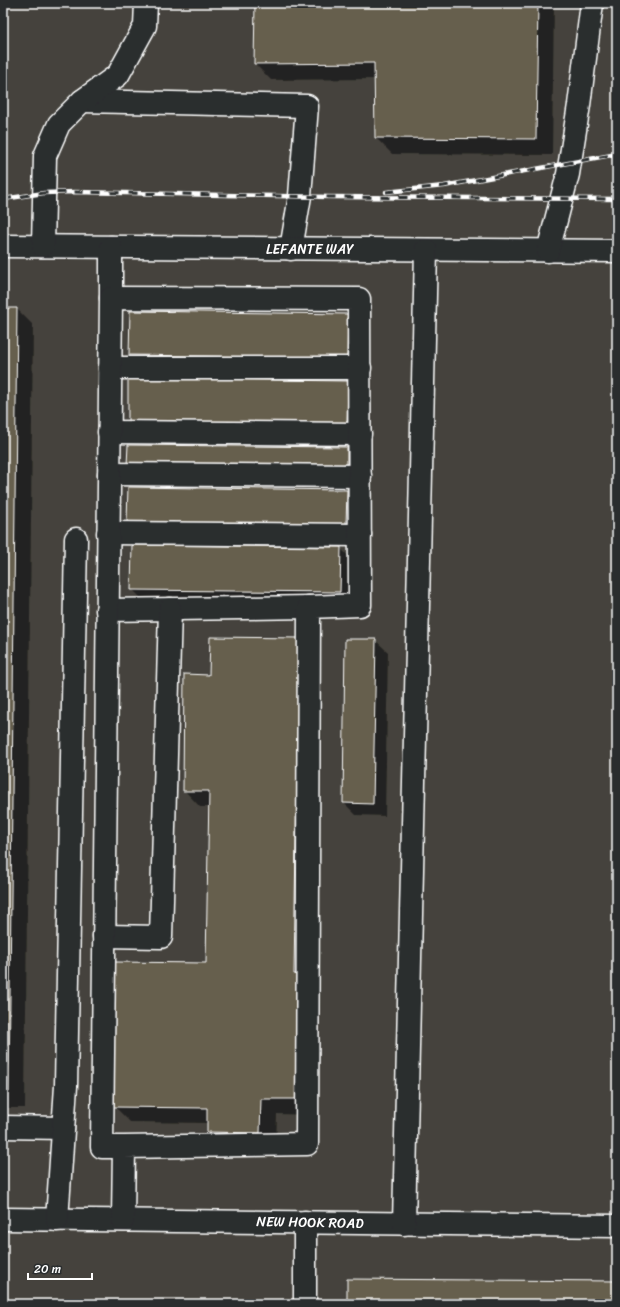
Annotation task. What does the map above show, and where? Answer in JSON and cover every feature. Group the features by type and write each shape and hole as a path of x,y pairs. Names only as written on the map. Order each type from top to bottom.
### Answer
{"street":[{"path":"43,246 45,156 59,124 82,100 118,76 145,26 146,3"},
{"path":"548,251 568,174 579,106 592,3"},
{"path":"82,100 307,106 300,196 292,248"},
{"name":"LEFANTE WAY","path":"3,246 617,251"},
{"path":"111,247 102,1148 307,1144 310,606"},
{"path":"404,1224 426,250"},
{"path":"107,610 360,605 359,299 111,298"},
{"path":"110,368 360,368"},
{"path":"109,432 360,434"},
{"path":"109,474 360,476"},
{"path":"108,533 360,535"},
{"path":"57,1220 66,1078 76,539"},
{"path":"104,936 161,937 170,609"},
{"path":"3,1127 63,1128"},
{"path":"123,1220 124,1147"},
{"name":"NEW HOOK ROAD","path":"3,1219 617,1226"},
{"path":"305,1222 305,1304"}],"shaded area":[{"path":"3,3 617,3 617,1304 3,1304"}],"building":[{"path":"255,3 538,3 536,139 375,138 374,63 254,64"},
{"path":"3,308 17,308 9,1092 3,1092"},
{"path":"130,311 348,314 347,358 129,355"},
{"path":"128,378 348,381 347,425 128,422"},
{"path":"128,445 347,447 347,468 127,465"},
{"path":"128,487 347,490 346,525 127,522"},
{"path":"132,545 341,547 340,592 131,590"},
{"path":"210,637 299,638 294,974 299,974 297,1099 261,1099 260,1133 207,1132 207,1108 113,1107 115,962 206,963 209,791 183,791 184,674 209,675"},
{"path":"345,639 376,639 373,804 343,803"},
{"path":"347,1279 617,1281 617,1304 347,1304"},
{"path":"58,1301 216,1302 216,1304 58,1304"}],"railway":[{"path":"386,192 444,186 617,154"},
{"path":"3,199 44,193 75,192 330,197 617,199"}]}
